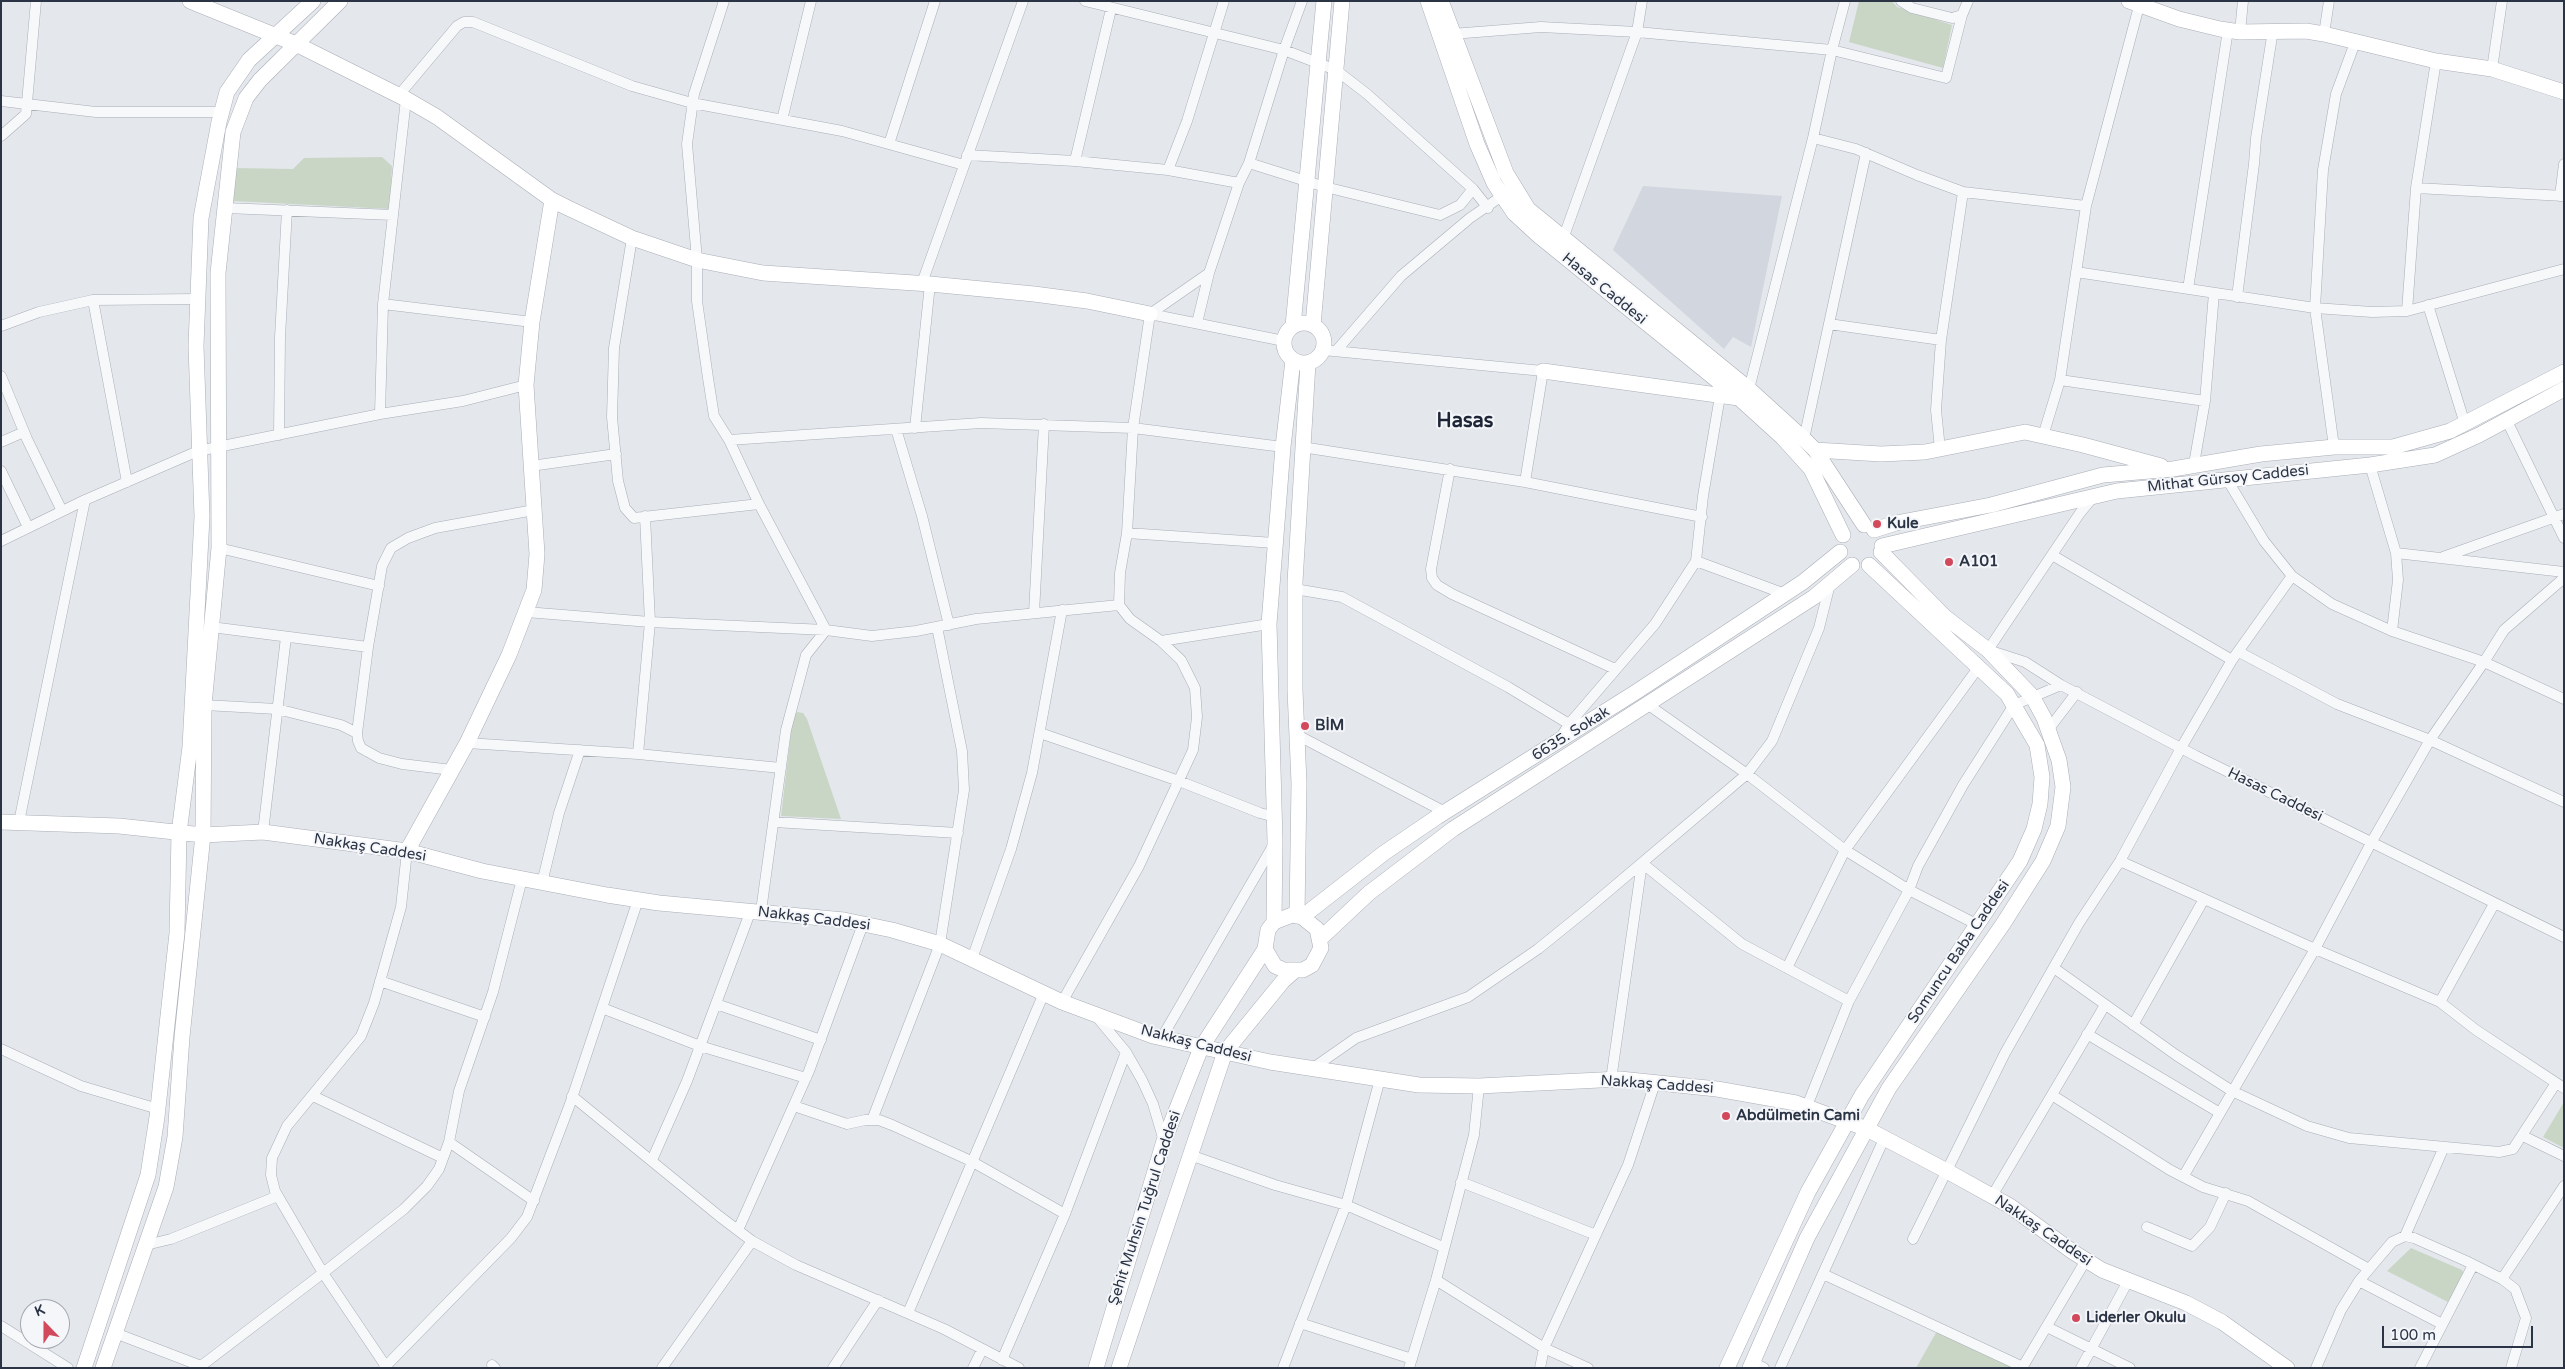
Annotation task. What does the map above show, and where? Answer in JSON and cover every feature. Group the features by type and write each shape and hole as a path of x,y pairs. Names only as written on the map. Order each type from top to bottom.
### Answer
{"main road":[{"path":"190,1 296,44 403,97 462,134 552,200 632,238 697,260 763,273 926,284 1079,300 1150,314"},
{"path":"84,1368 148,1175 158,1109 177,934 179,832 190,748 202,518 198,452 196,346 201,218 221,112 227,92 249,60 313,1"},
{"path":"103,1368 166,1187 175,1137 182,1038 203,835 204,705 219,548 218,273 233,132 246,98 260,80 340,1"},
{"path":"1293,326 1324,1"},
{"path":"1314,325 1303,323 1293,326 1286,332 1284,341 1285,352 1293,360 1308,363 1329,351 1324,339 1314,325 1342,1"},
{"name":"Hasas Caddesi","path":"1428,1 1477,144 1502,196 1514,212 1539,236 1804,438 1815,450 1869,528"},
{"name":"Hasas Caddesi","path":"1440,1 1510,180 1528,209 1744,393 1811,469 1843,534"},
{"path":"2134,3 2179,19 2234,31 2306,31 2356,40 2436,61 2492,69 2564,92"},
{"path":"407,852 467,743 509,656 534,590 537,554 526,385 532,322 552,200"},
{"path":"1274,922 1276,817 1269,624 1274,543 1293,360"},
{"path":"1300,916 1294,589 1308,363"},
{"path":"1543,371 1720,396 1744,393"},
{"name":"Mithat Gürsoy Caddesi","path":"1869,528 1991,505 2103,475 2172,469 2194,464 2334,447 2392,447 2421,441 2465,424 2564,372"},
{"name":"Mithat Gürsoy Caddesi","path":"1881,549 2117,491 2370,465 2435,455 2465,442 2564,389"},
{"name":"Mithat Gürsoy Caddesi","path":"1815,450 1881,454 1925,452 2025,432 2172,469"},
{"path":"1852,527 1869,528 1881,549 1869,565 1852,565 1840,552 1843,534 1852,527"},
{"name":"Somuncu Baba Caddesi","path":"1756,1366 1807,1238 1889,1088 2003,924 2043,862 2058,826 2064,787 2059,760 2048,730 2032,696 1988,650 1945,617 1881,549"},
{"name":"6635. Sokak","path":"1300,916 1384,853 1785,594 1827,564 1840,552"},
{"name":"6635. Sokak","path":"1321,938 1369,893 1446,834 1814,597 1852,565"},
{"name":"Somuncu Baba Caddesi","path":"1727,1368 1808,1192 1862,1095 2020,861 2034,829 2040,804 2042,777 2037,745 2007,694 1869,565"},
{"name":"Nakkaş Caddesi","path":"1,822 119,826 203,835 263,832 407,852 522,879 638,900 756,911 863,924 940,944 1062,1002 1161,1039 1201,1048 1418,1085 1479,1086 1611,1080 1716,1089 1807,1106 1866,1129 1945,1170 2010,1206 2086,1260 2128,1281 2186,1303 2222,1322 2286,1368"},
{"path":"1300,916 1317,929 1321,938 1318,957 1303,970 1293,972 1275,966 1265,949 1268,930 1274,922 1283,917 1300,916"},
{"name":"Şehit Muhsin Tuğrul Caddesi","path":"1096,1368 1164,1141 1201,1048 1265,949"},
{"name":"Şehit Muhsin Tuğrul Caddesi","path":"1119,1368 1225,1052 1283,981 1293,972"}],"street":[{"path":"1,136 26,114 29,104 36,1"},
{"path":"724,1 692,103 687,144 697,260 697,301 714,416 729,440 759,504 826,630"},
{"path":"782,120 811,1"},
{"path":"889,144 935,1"},
{"path":"916,428 926,284 965,160 1023,1"},
{"path":"1168,170 1187,121 1224,1"},
{"path":"1197,324 1209,273 1239,183 1249,163 1284,50 1302,1"},
{"path":"1563,239 1637,32 1642,1"},
{"path":"1744,393 1813,138 1832,50 1845,1"},
{"path":"1901,1 1912,8 1952,18 1962,15"},
{"path":"1452,34 1541,28 1637,32 1832,50 1946,78 1962,15 1968,1"},
{"path":"2188,289 2234,31 2243,1"},
{"path":"2324,34 2330,1"},
{"path":"2492,69 2502,1"},
{"path":"1089,2 1111,9 1284,50 1336,70 1367,94 1473,189 1488,208"},
{"path":"2043,436 2060,380 2086,206 2134,3"},
{"path":"1075,161 1111,9"},
{"path":"380,414 383,304 403,97 457,26 464,22 473,22 632,86 692,103 842,131 889,144 965,160 1075,161 1168,170 1239,183"},
{"path":"2237,297 2256,138 2273,30"},
{"path":"2334,447 2315,308 2323,170 2336,94 2356,40"},
{"path":"2407,311 2416,188 2436,61"},
{"path":"1,101 96,112 221,112"},
{"path":"1813,138 1866,153 1963,192 2086,206"},
{"path":"1804,438 1866,153"},
{"path":"1249,163 1325,187 1440,215 1460,205 1473,189"},
{"path":"2416,188 2562,196 2564,164"},
{"path":"1940,448 1936,410 1941,340 1963,192"},
{"path":"1329,351 1401,276 1470,218 1488,208 1502,196"},
{"path":"226,208 393,215"},
{"path":"279,435 280,337 287,210"},
{"path":"632,238 614,348 612,417 618,481 625,508 634,518 759,504"},
{"path":"2076,272 2315,308 2372,312 2407,311 2564,269"},
{"path":"1062,1002 1139,866 1193,750 1197,717 1195,688 1181,660 1161,641 1130,619 1119,605 1120,573 1127,533 1134,428 1150,314 1209,273"},
{"path":"2194,464 2205,401 2214,293"},
{"path":"1,326 39,312 94,300 198,299"},
{"path":"94,300 127,482"},
{"path":"383,304 532,322"},
{"path":"2428,305 2465,424"},
{"path":"1150,314 1284,341"},
{"path":"1829,324 1941,340"},
{"path":"1329,351 1543,371 1525,482"},
{"path":"1,376 24,432 62,511"},
{"path":"2060,380 2205,401"},
{"path":"1,541 85,500 198,452 380,414 463,401 526,385"},
{"path":"1558,742 1570,724 1615,669 1655,624 1696,561 1703,496 1720,396"},
{"path":"2506,419 2552,518 2564,538"},
{"path":"729,440 981,423 1134,428 1283,447"},
{"path":"1034,613 1044,424"},
{"path":"896,429 922,516 949,624"},
{"path":"1,442 24,432"},
{"path":"1302,447 1525,482 1702,517"},
{"path":"531,466 616,454"},
{"path":"2370,465 2396,553 2398,580 2392,631"},
{"path":"1450,469 1431,570 1432,578 1437,584 1452,594 1615,669"},
{"path":"1,471 28,527"},
{"path":"2228,480 2264,541 2292,576 2332,604 2392,631 2484,662 2564,699"},
{"path":"1988,650 2080,513 2094,496"},
{"path":"19,822 85,500"},
{"path":"452,770 402,764 379,758 361,748 357,733 368,647 382,566 392,548 408,538 435,528 534,510"},
{"path":"2440,558 2564,514"},
{"path":"638,754 650,622 645,516"},
{"path":"1127,533 1274,543"},
{"path":"219,548 379,586"},
{"path":"2396,553 2564,572"},
{"path":"2052,555 2236,656 2337,704 2430,740 2564,802"},
{"path":"1696,561 1785,594"},
{"path":"1913,1239 1945,1170 2005,1053 2079,923 2120,861 2180,748 2236,656 2292,576"},
{"path":"2184,1177 2315,949 2371,842 2430,740 2504,630 2564,578"},
{"path":"1313,1068 1356,1038 1468,997 1538,949 1746,774 1772,741 1819,628 1830,583"},
{"path":"1294,589 1342,597 1508,687 1570,724"},
{"path":"526,612 650,622 826,630 872,636 1034,613 1119,605"},
{"path":"972,959 1011,849 1032,773 1062,610"},
{"path":"1161,641 1269,624"},
{"path":"211,627 368,647"},
{"path":"872,1120 940,944 964,790 962,751 937,627"},
{"path":"652,1160 756,911 774,822 786,730 806,656 826,630"},
{"path":"263,832 286,637"},
{"name":"Hasas Caddesi","path":"1988,650 2025,662 2061,685 2180,748 2564,937"},
{"path":"1787,968 1845,850 1978,668"},
{"path":"1807,1106 1849,1001 1909,890 1918,866 1959,793 2014,705 2061,685"},
{"path":"2048,730 2077,692"},
{"path":"1647,704 1746,774 1845,850 1909,890 1978,925"},
{"path":"204,705 277,709 341,725 357,733"},
{"path":"1040,733 1179,781 1260,813 1276,817"},
{"path":"1297,735 1445,812"},
{"path":"467,743 638,754 781,768"},
{"path":"542,883 559,813 580,750"},
{"path":"774,822 958,833"},
{"path":"1161,1039 1275,841"},
{"path":"407,852 401,907 380,981 361,1036 287,1126 275,1151 271,1175 278,1196 323,1273 385,1367 511,1238 527,1217 572,1096 638,900"},
{"path":"2054,968 2133,1025 2232,1091 2307,1126 2349,1138 2499,1152 2513,1149 2560,1086 2476,1030 2440,1002 2315,949 2120,861"},
{"path":"1642,863 1742,944 1849,1001"},
{"path":"1611,1080 1642,863"},
{"path":"115,1333 201,1367 404,1209 427,1186 439,1169 449,1142 459,1091 485,1017 522,879"},
{"path":"2133,1025 2204,899"},
{"path":"2440,1002 2494,904"},
{"path":"738,1230 806,1078 863,924"},
{"path":"380,981 485,1017"},
{"path":"908,1313 957,1203 971,1161 1044,993"},
{"path":"716,1004 821,1040"},
{"path":"1992,1196 2105,1005"},
{"path":"602,1008 700,1046 806,1078"},
{"path":"1094,1013 1126,1052 1153,1104 1164,1141"},
{"path":"2087,1034 2220,1113"},
{"path":"1,1049 82,1086 158,1109"},
{"path":"1002,1360 1065,1214 1126,1052"},
{"path":"1283,1368 1346,1205 1380,1079"},
{"path":"1540,1368 1544,1348 1628,1165 1655,1083"},
{"path":"1300,1323 1411,1363 1436,1280 1443,1247 1474,1135 1479,1086"},
{"path":"2052,1095 2184,1177 2203,1187 2248,1201 2369,1269"},
{"path":"313,1096 443,1158"},
{"path":"572,1096 752,1241 796,1265 944,1329 1019,1368"},
{"path":"794,1106 847,1124 872,1120 892,1125 971,1161 1065,1214"},
{"path":"2523,1136 2564,1156"},
{"path":"1780,1368 1884,1139"},
{"path":"449,1142 534,1201"},
{"path":"2404,1236 2444,1147"},
{"path":"1190,1155 1275,1185 1346,1205 1443,1247"},
{"path":"1461,1182 1596,1234"},
{"path":"2502,1279 2564,1186"},
{"path":"2147,1227 2192,1246 2210,1227 2226,1193"},
{"path":"146,1245 171,1239 278,1196"},
{"path":"2316,1368 2341,1310 2359,1281 2392,1242 2404,1236 2414,1238 2473,1265 2502,1279 2515,1289 2526,1318 2511,1368"},
{"path":"662,1368 752,1241"},
{"path":"1823,1274 2023,1367 2086,1260"},
{"path":"2420,1368 2473,1265"},
{"path":"1436,1280 1544,1348 1588,1368"},
{"path":"2081,1368 2090,1347 2128,1281"},
{"path":"2359,1281 2442,1324"},
{"path":"833,1368 878,1300"},
{"path":"1,1326 68,1368"},
{"path":"2047,1327 2130,1368"},
{"path":"973,1368 982,1350"}],"shaded area":[{"path":"1643,186 1782,196 1751,347 1733,337 1724,349 1613,250"}],"green space":[{"path":"1859,1 1892,1 1897,7 1952,25 1943,68 1849,42"},
{"path":"382,157 392,166 390,209 233,201 235,168 293,169 304,158"},
{"path":"797,712 803,713 807,719 841,819 781,816 793,716"},
{"path":"2564,1102 2564,1148 2543,1137"},
{"path":"2411,1248 2462,1270 2464,1275 2448,1302 2387,1271"},
{"path":"1937,1331 2017,1368 1916,1368"}],"place":[{"name":"Kule","path":"1877,524"},
{"name":"A101","path":"1949,562"},
{"name":"BİM","path":"1305,726"},
{"name":"Abdülmetin Cami","path":"1726,1116"},
{"name":"Liderler Okulu","path":"2076,1318"}],"district":[{"name":"Hasas","path":"1465,422"}]}
